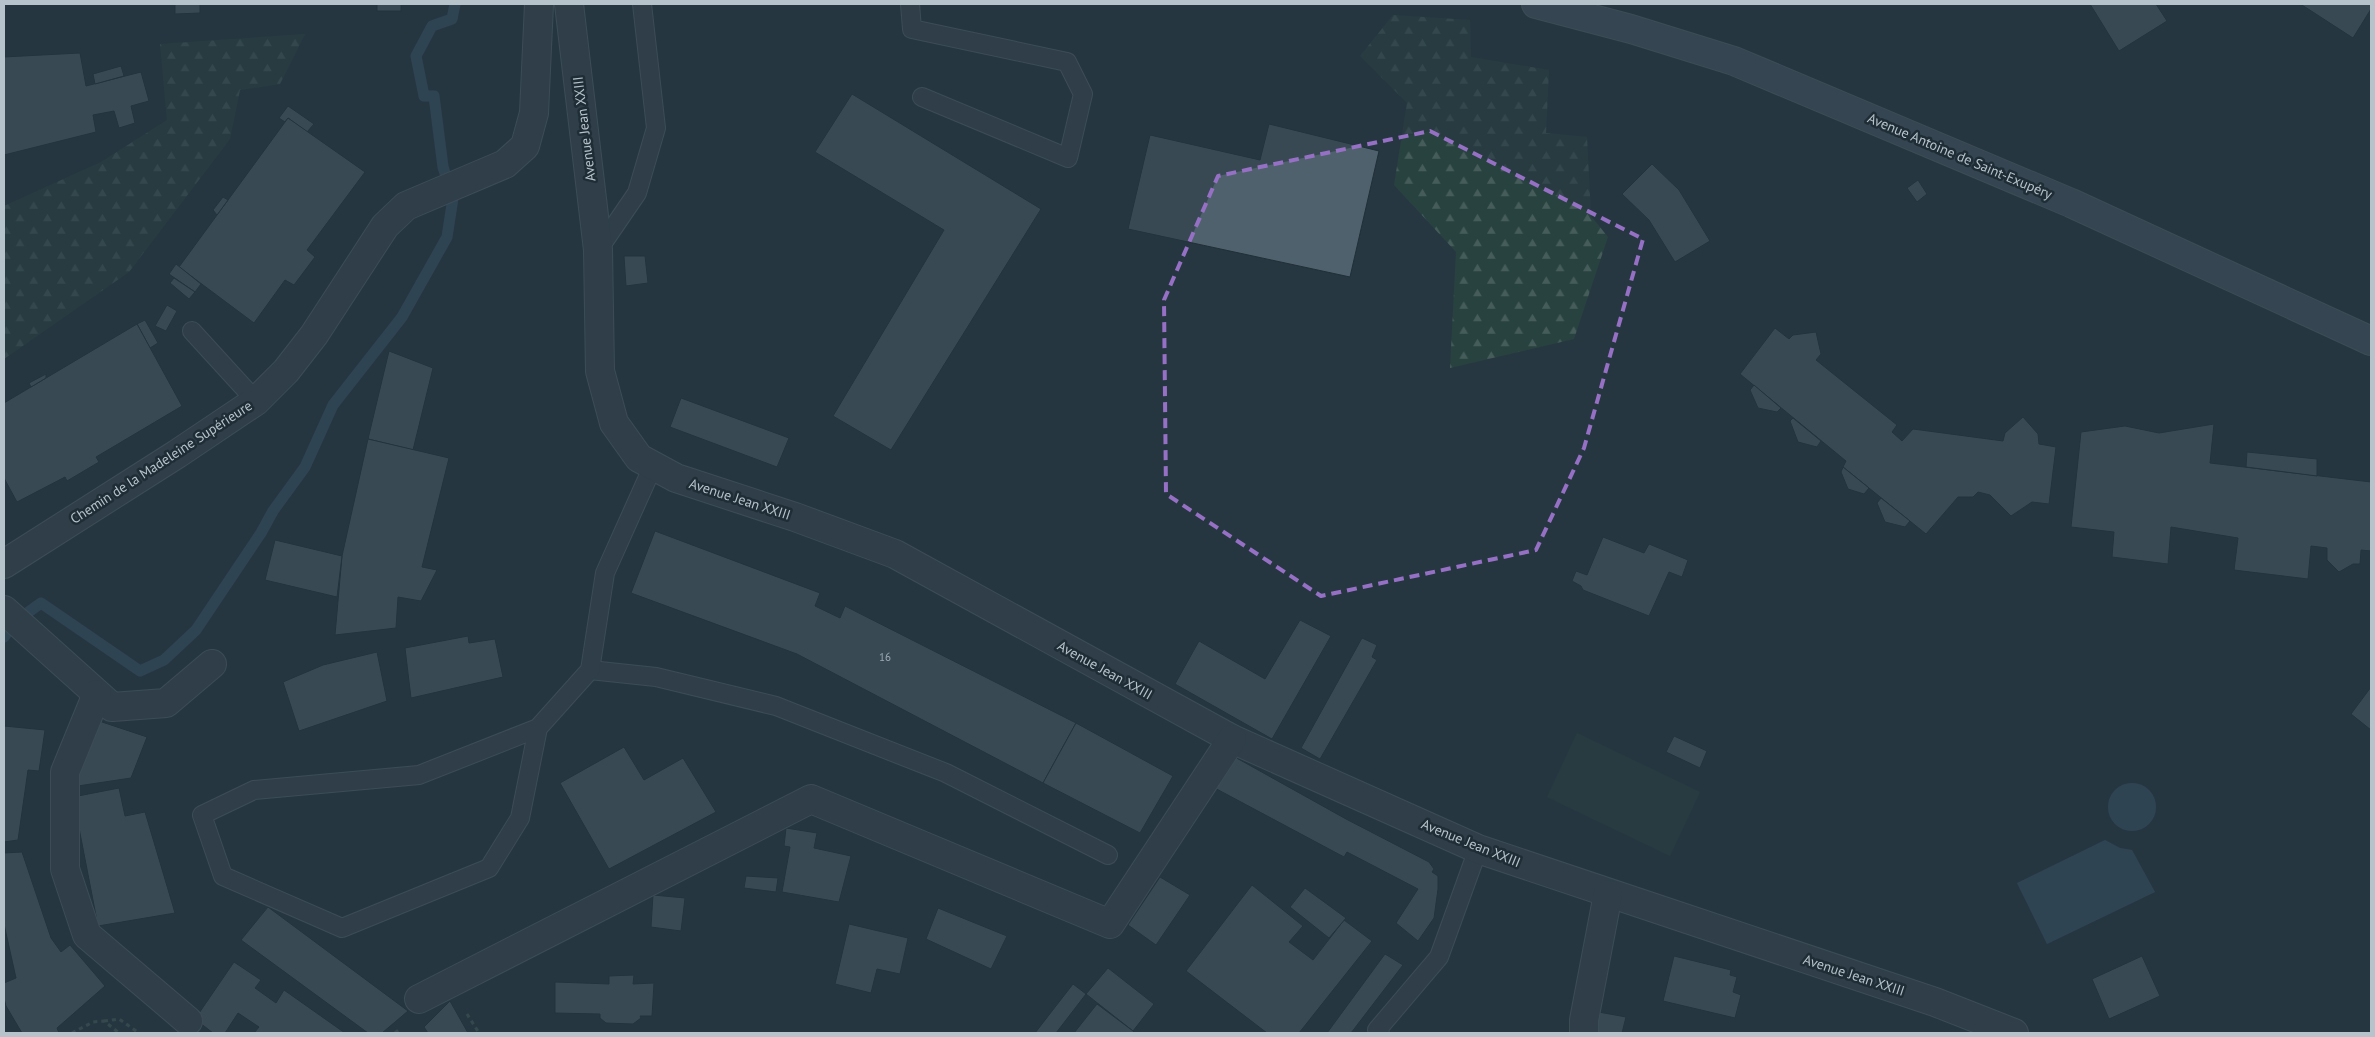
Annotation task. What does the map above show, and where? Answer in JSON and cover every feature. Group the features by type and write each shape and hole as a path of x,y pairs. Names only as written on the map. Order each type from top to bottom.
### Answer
{"main road":[{"name":"Avenue Antoine de Saint-Exupéry","path":"1536,4 1631,28 1734,60 2071,203 2371,341"}],"street":[{"name":"Chemin de la Madeleine Supérieure","path":"4,564 177,454 256,401 286,371 308,342 386,226 406,206 504,164 525,146 534,113 539,4"},
{"name":"Avenue Jean XXIII","path":"569,4 598,250 600,371 614,423 639,458 676,478 795,516 895,554 1232,739 1478,849 1935,1002 2014,1033"},
{"path":"4,610 112,707 166,703 212,664"},
{"path":"97,694 65,772 65,869 87,935 188,1021"},
{"path":"419,999 811,799 1110,924 1232,739"},
{"path":"1584,1033 1584,1020 1608,894"}],"lane":[{"path":"598,250 637,193 656,128 642,4"},
{"path":"910,4 912,29 1067,62 1083,94 1068,158 922,97"},
{"path":"192,331 256,401"},
{"path":"538,728 520,818 489,868 342,928 224,876 202,815 254,790 419,775 538,728 590,670 605,573 653,466"},
{"path":"590,670 656,677 776,706 946,772 1108,854"},
{"path":"1377,1032 1439,957 1478,849"}],"path":[{"path":"72,1033 93,1022 119,1019 139,1033"},
{"path":"104,1021 119,1033"}],"highlighted area":[{"path":"1430,131 1643,239 1584,448 1536,550 1321,596 1166,494 1164,300 1218,176"}],"green space":[{"path":"1393,15 1470,20 1471,57 1549,70 1546,133 1587,137 1591,216 1608,237 1574,339 1450,368 1456,252 1394,185 1407,103 1360,56"},
{"path":"305,34 280,84 240,90 230,139 129,272 4,359 4,206 101,162 167,120 160,44"},
{"path":"1577,733 1700,792 1670,856 1547,797"}],"water":[{"path":"2127,783 2137,783 2149,790 2156,802 2156,812 2149,824 2137,831 2127,831 2119,827 2112,820 2108,812 2108,802 2112,794 2119,787"},
{"path":"2105,840 2120,848 2132,850 2155,892 2047,944 2017,883"}],"building":[{"path":"175,4 200,4 200,13 175,14"},
{"path":"377,4 401,4 401,11 377,11"},
{"path":"2090,4 2156,4 2167,21 2119,51"},
{"path":"2303,4 2371,4 2371,9 2353,38"},
{"path":"80,53 86,86 141,72 149,101 131,106 135,123 119,128 114,111 93,115 96,132 4,155 4,57"},
{"path":"121,66 124,76 95,84 93,74"},
{"path":"852,94 1041,209 891,450 833,416 944,230 815,152"},
{"path":"288,106 314,124 307,132 288,118 285,122 279,118"},
{"path":"288,118 365,172 307,250 315,257 294,285 285,280 254,323 179,267"},
{"path":"1269,124 1379,151 1350,277 1128,229 1150,135 1260,160"},
{"path":"1652,164 1679,190 1710,241 1675,262 1649,220 1622,194"},
{"path":"1918,180 1927,194 1917,202 1907,188"},
{"path":"223,197 228,200 217,215 213,210"},
{"path":"624,256 645,256 648,283 626,286"},
{"path":"176,264 201,284 195,292 169,274"},
{"path":"174,278 195,292 189,299 170,283"},
{"path":"167,305 177,311 166,331 155,326"},
{"path":"145,320 158,343 150,348 137,324"},
{"path":"137,324 182,406 96,457 99,462 67,481 65,477 17,502 4,478 4,403"},
{"path":"1775,328 1789,339 1793,335 1816,332 1821,354 1816,360 1897,425 1892,432 1902,441 1913,429 2003,441 2005,433 2023,417 2038,434 2039,444 2056,447 2049,504 2032,502 2011,516 1990,495 1978,492 1973,497 1958,497 1926,534 1843,467 1846,461 1740,374"},
{"path":"389,351 433,368 413,450 368,439"},
{"path":"46,374 46,378 31,387 29,383"},
{"path":"1754,385 1781,408 1777,412 1758,408 1750,390"},
{"path":"681,398 789,438 777,467 670,427"},
{"path":"1793,418 1821,441 1817,447 1798,442 1790,421"},
{"path":"2214,424 2210,463 2371,482 2371,551 2361,550 2360,564 2353,564 2339,572 2327,560 2327,548 2311,546 2308,579 2234,570 2238,538 2171,527 2168,564 2112,557 2114,532 2071,527 2081,432 2125,426 2159,433"},
{"path":"368,439 449,458 422,567 437,570 421,601 398,597 396,628 335,635 342,556"},
{"path":"2247,452 2317,459 2317,476 2246,467"},
{"path":"1843,467 1869,488 1864,494 1848,489 1841,472"},
{"path":"1881,498 1910,521 1905,527 1885,522 1877,503"},
{"path":"655,531 820,593 815,606 840,618 845,606 1076,723 1043,783 797,654 631,593"},
{"path":"1603,537 1644,553 1649,544 1688,560 1682,577 1669,572 1649,616 1583,590 1581,586 1572,581 1576,571 1587,575"},
{"path":"275,540 342,556 337,597 265,580"},
{"path":"1300,620 1331,636 1272,739 1175,684 1199,641 1265,679"},
{"path":"468,636 469,643 495,639 503,677 411,698 405,648"},
{"path":"1362,638 1377,645 1372,657 1377,660 1320,759 1301,748"},
{"path":"377,652 387,701 299,731 283,682 323,665"},
{"path":"2371,687 2371,730 2351,714"},
{"path":"93,719 147,737 131,778 71,787"},
{"path":"1076,723 1173,776 1140,833 1043,783"},
{"path":"4,726 45,730 39,771 28,770 18,840 4,842"},
{"path":"1674,736 1707,751 1700,768 1666,752"},
{"path":"624,747 644,780 683,758 716,812 609,869 560,783"},
{"path":"1233,756 1346,819 1429,862 1434,869 1432,872 1438,876 1434,918 1418,941 1396,923 1418,889 1347,852 1344,857 1211,786"},
{"path":"119,788 125,816 145,812 175,913 98,926 73,797"},
{"path":"786,828 817,833 814,848 851,856 839,902 782,892 790,847 784,846"},
{"path":"22,852 51,938 61,952 70,945 105,986 57,1028 59,1033 22,1033 6,1006 4,998 4,983 16,978 4,924 4,853"},
{"path":"746,876 778,878 776,892 744,888"},
{"path":"1160,877 1190,895 1156,945 1128,925"},
{"path":"1252,885 1303,926 1289,942 1313,960 1344,920 1372,941 1299,1033 1267,1033 1186,971"},
{"path":"1305,888 1346,918 1329,938 1290,907"},
{"path":"653,895 685,898 681,931 651,927"},
{"path":"268,907 408,1011 382,1033 368,1033 241,940"},
{"path":"938,908 1007,936 991,969 926,939"},
{"path":"849,924 908,938 900,974 877,969 871,993 835,984"},
{"path":"1385,954 1403,965 1351,1033 1327,1033"},
{"path":"1674,956 1731,970 1730,975 1737,977 1733,992 1741,995 1735,1018 1663,1001"},
{"path":"2142,956 2160,996 2109,1019 2092,979"},
{"path":"234,962 261,980 255,988 276,1003 284,990 345,1033 254,1033 259,1027 238,1013 225,1033 213,1033 195,1019"},
{"path":"1108,968 1154,1004 1133,1031 1086,994"},
{"path":"634,975 633,984 654,983 652,1016 640,1016 641,1018 633,1024 606,1023 600,1018 600,1014 555,1013 555,982 609,984 609,976"},
{"path":"1073,984 1086,994 1056,1033 1035,1033"},
{"path":"450,1001 468,1033 428,1033 424,1027"},
{"path":"1097,1004 1133,1031 1135,1033 1074,1033"},
{"path":"1593,1011 1626,1017 1622,1033 1590,1033"}],"waterway":[{"path":"4,637 16,621 41,603 140,671 164,660 196,630 261,533 273,511 305,467 333,405 402,317 447,237 453,198 443,167 434,96 424,96 416,56 432,26 452,19 455,4"}]}
